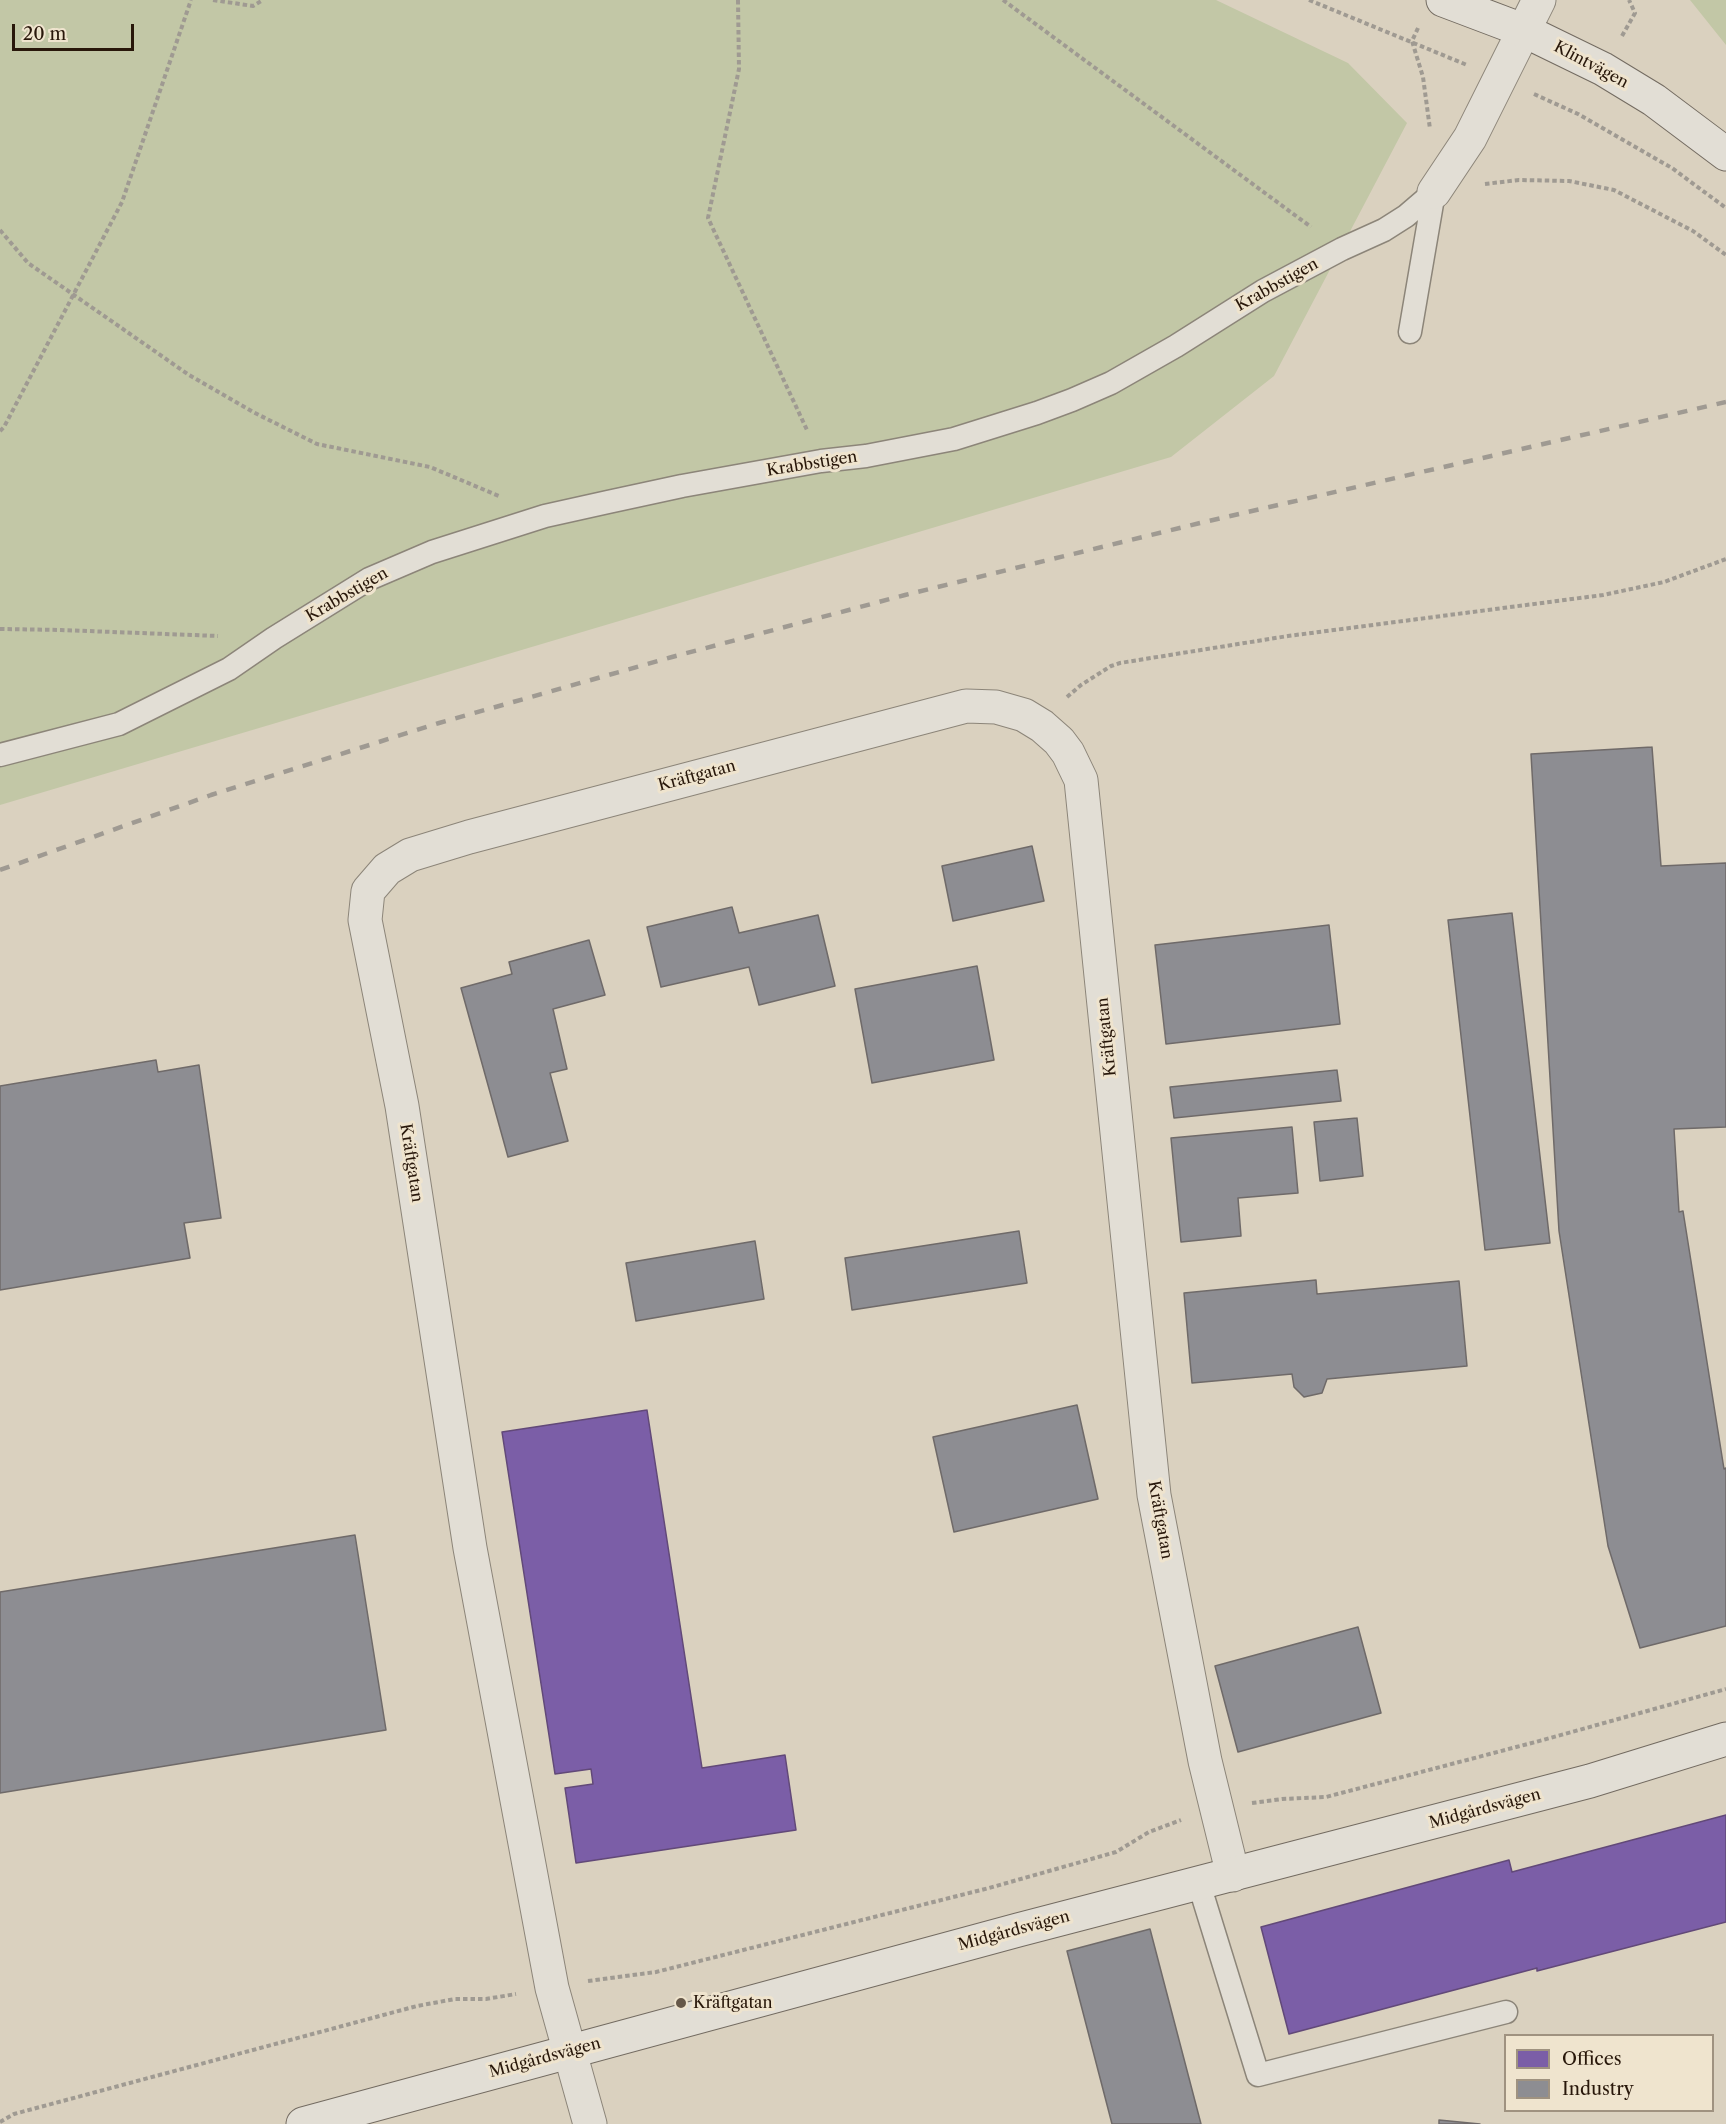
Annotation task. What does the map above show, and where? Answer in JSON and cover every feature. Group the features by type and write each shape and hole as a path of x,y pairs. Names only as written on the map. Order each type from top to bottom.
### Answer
{"street":[{"name":"Krabbstigen","path":"1434,192 1470,138 1539,0"},
{"name":"Klintvägen","path":"1432,10 1525,31 1603,69 1654,100 1726,154"},
{"name":"Kräftgatan","path":"591,2124 552,1988 470,1548 402,1106 365,920 368,891 387,869 410,855 469,837 966,706 996,707 1024,715 1042,726 1059,741 1068,753 1081,780 1154,1495 1205,1761 1233,1875"},
{"name":"Midgårdsvägen","path":"303,2124 1018,1930 1590,1781 1726,1739"}],"lane":[{"name":"Krabbstigen","path":"0,755 119,724 229,669 369,579 432,552 545,516 682,486 954,439 1072,400 1111,383 1176,346 1263,291 1342,249 1384,231 1434,192"},
{"path":"1410,332 1434,192"},
{"path":"1199,1884 1258,2075 1506,2012"}],"path":[{"path":"0,431 122,202 191,0"},
{"path":"213,0 253,6 263,0"},
{"path":"738,0 739,69 708,218 821,461"},
{"path":"1003,0 1219,161 1342,249"},
{"path":"1431,136 1423,77 1412,41 1432,10"},
{"path":"1434,192 1519,180 1569,181 1614,190 1693,231 1726,255"},
{"path":"0,230 28,263 189,375 253,412 317,444 430,467 545,516"},
{"path":"1042,726 1054,707 1081,685 1119,663 1288,636 1603,595 1664,582 1726,559"},
{"path":"0,629 274,638"},
{"path":"0,2122 14,2114 417,2006 455,1999 486,1999 656,1972 989,1888 1116,1852 1149,1832 1236,1805 1282,1799 1326,1797 1726,1689"}],"green space":[{"path":"0,0 1216,0 1348,63 1407,123 1274,376 1171,457 0,805"},
{"path":"1690,0 1726,0 1726,45"}],"building: Offices":[{"path":"647,1410 702,1768 785,1755 796,1830 576,1863 565,1788 593,1784 591,1769 555,1774 502,1432"},
{"path":"1726,1815 1726,1922 1537,1971 1537,1968 1289,2034 1261,1927 1509,1860 1512,1872"}],"building: Industry":[{"path":"1652,747 1661,866 1726,863 1726,1127 1674,1129 1679,1212 1683,1211 1724,1469 1726,1468 1726,1626 1640,1648 1608,1546 1559,1231 1531,754"},
{"path":"1032,846 1044,901 953,921 942,866"},
{"path":"732,907 739,933 818,915 835,986 759,1005 749,967 661,987 647,927"},
{"path":"1512,913 1550,1243 1485,1250 1448,920"},
{"path":"1329,925 1340,1024 1166,1044 1155,945"},
{"path":"589,940 605,995 553,1009 567,1069 550,1073 568,1141 508,1157 461,988 512,974 509,962"},
{"path":"977,966 994,1060 872,1083 855,989"},
{"path":"156,1060 158,1072 199,1065 221,1218 184,1223 190,1258 0,1290 0,1086"},
{"path":"1337,1070 1341,1101 1174,1118 1170,1087"},
{"path":"1357,1118 1363,1176 1320,1181 1314,1122"},
{"path":"1292,1127 1298,1193 1238,1198 1241,1236 1181,1242 1171,1138"},
{"path":"1019,1231 1027,1283 852,1310 845,1258"},
{"path":"755,1241 764,1299 636,1321 626,1263"},
{"path":"1316,1280 1317,1294 1459,1281 1467,1366 1327,1379 1322,1393 1304,1397 1294,1387 1292,1374 1192,1383 1184,1293"},
{"path":"1077,1405 1098,1499 954,1532 933,1437"},
{"path":"355,1535 386,1730 0,1793 0,1592"},
{"path":"1358,1627 1381,1713 1238,1752 1215,1666"},
{"path":"1150,1929 1201,2124 1112,2124 1067,1951"},
{"path":"1439,2120 1480,2124 1439,2124"}],"railway":[{"path":"0,870 211,795 439,723 672,657 905,595 1200,523 1726,402"}],"place":[{"name":"Kräftgatan","path":"681,2003"}]}
